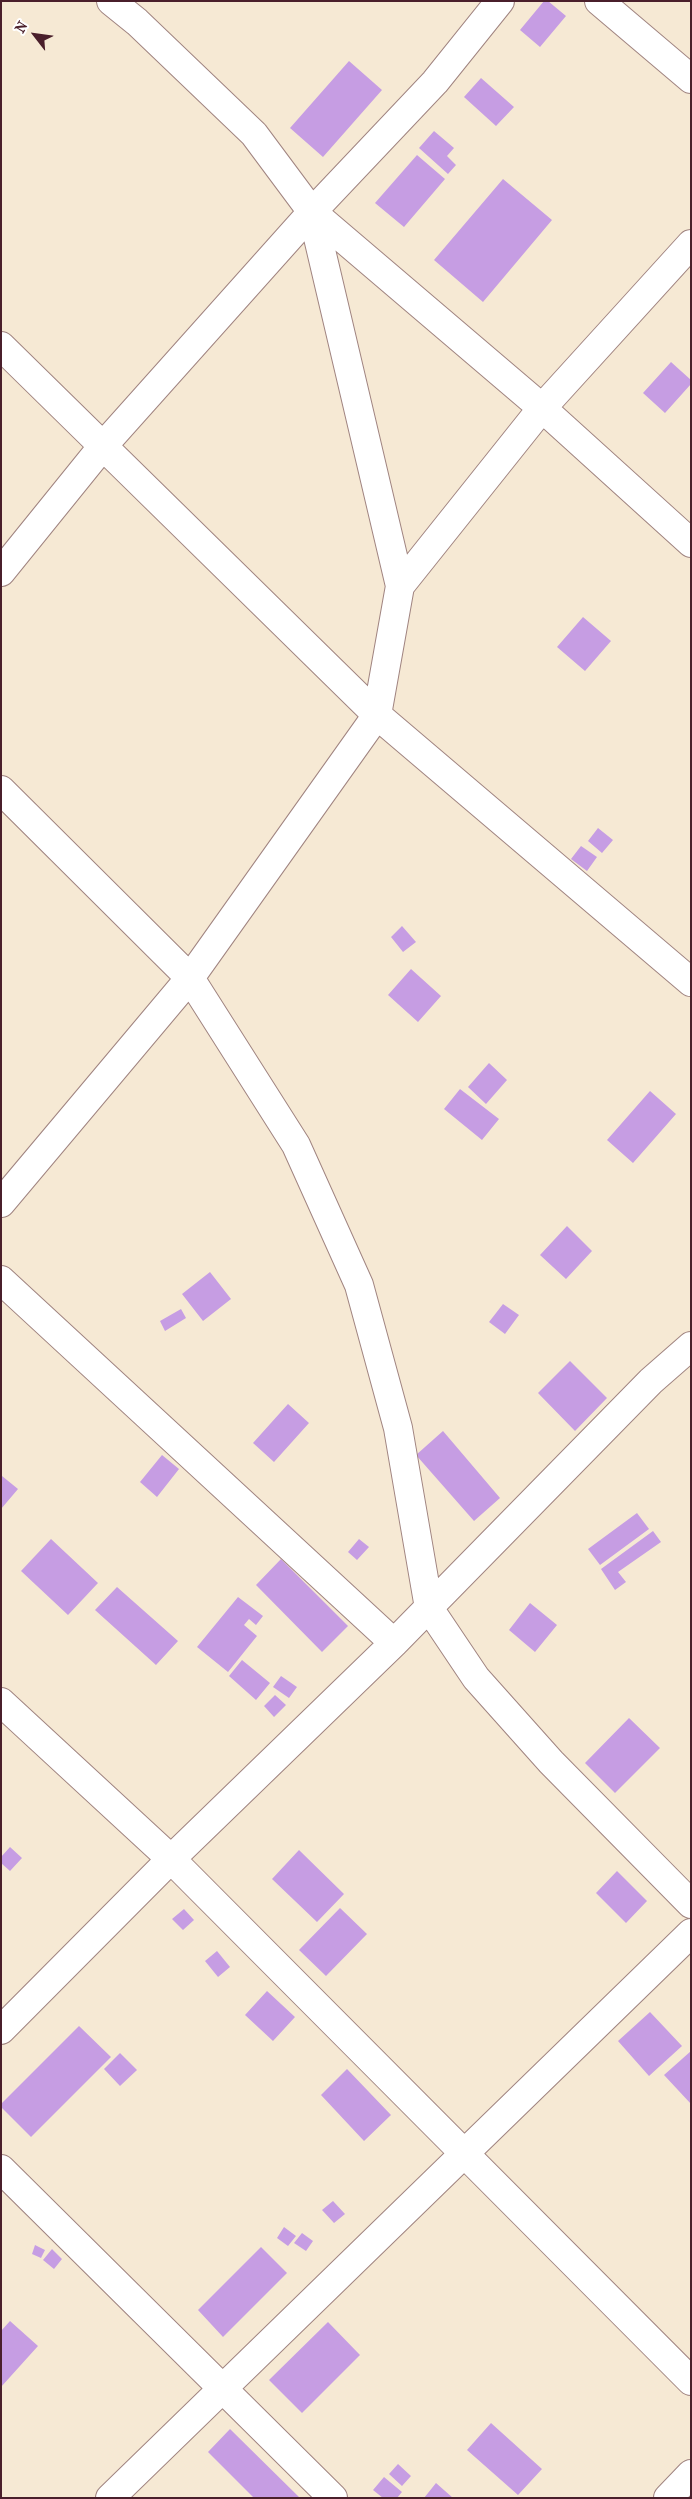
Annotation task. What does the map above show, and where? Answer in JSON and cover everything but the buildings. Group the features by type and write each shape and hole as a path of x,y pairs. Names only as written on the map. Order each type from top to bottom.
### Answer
{"street":[{"path":"111,1 137,22 254,134 312,212 542,408 691,543"},
{"path":"1,572 102,447 312,212 435,82 500,1"},
{"path":"599,1 691,79"},
{"path":"1,1203 190,978 377,715 400,586 312,212"},
{"path":"400,586 542,408 691,244"},
{"path":"1,346 377,715 691,982"},
{"path":"1,790 190,978 296,1145 359,1285 398,1428 429,1608 476,1678 551,1762 691,1904"},
{"path":"1,1280 394,1643"},
{"path":"1,2030 171,1859 394,1643 651,1381 691,1346"},
{"path":"1,1702 171,1859 691,2381"},
{"path":"110,2498 691,1933"},
{"path":"1,2169 333,2498"},
{"path":"668,2498 691,2474"}]}
